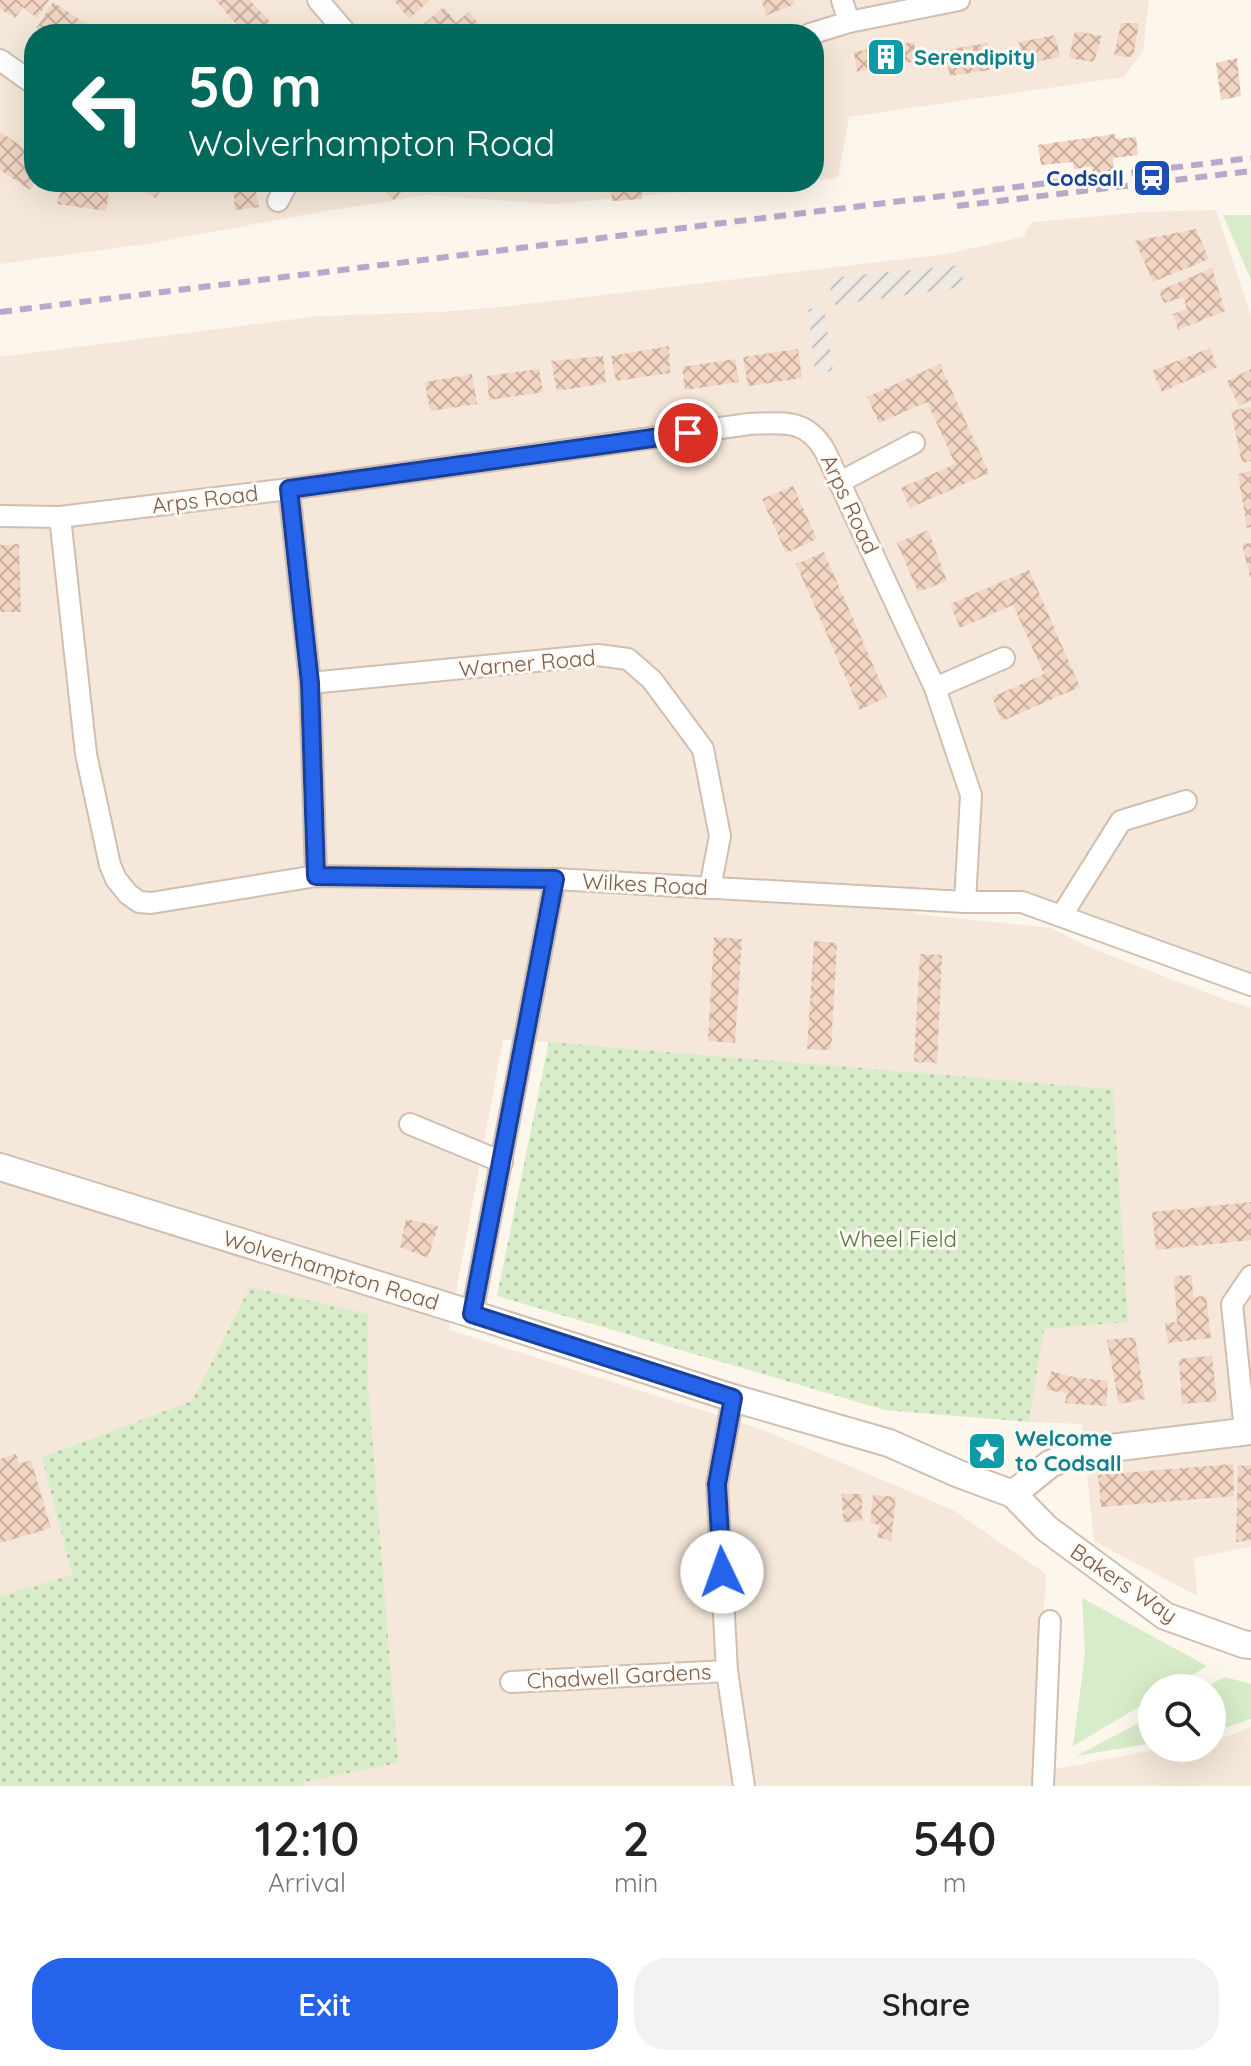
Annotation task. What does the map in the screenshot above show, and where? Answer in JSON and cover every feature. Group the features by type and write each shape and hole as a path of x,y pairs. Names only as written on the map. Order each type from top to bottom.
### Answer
{"street":[{"path":"318,0 338,24"},
{"path":"842,0 849,22"},
{"path":"824,30 959,0"},
{"path":"0,60 24,77"},
{"path":"278,201 283,192"},
{"name":"Arps Road","path":"0,516 60,517 289,489 749,424 793,423 817,437 935,688 971,795 965,902"},
{"path":"840,482 914,443"},
{"path":"289,489 310,683 316,876"},
{"name":"Wilkes Road","path":"60,517 86,754 110,865 121,887 139,902 151,903 316,876 555,879 965,902 1022,902 1251,985"},
{"name":"Warner Road","path":"310,683 598,655 628,659 652,680 703,749 720,836 710,888"},
{"path":"935,688 1004,658"},
{"path":"1062,915 1121,821 1186,801"},
{"path":"472,1314 555,879"},
{"path":"410,1124 502,1162"},
{"name":"Wolverhampton Road","path":"0,1167 733,1398 889,1443 1013,1494"},
{"path":"1013,1494 1050,1464 1078,1452 1248,1431 1232,1304 1251,1276"},
{"path":"733,1398 717,1484 727,1671 744,1786"},
{"name":"Bakers Way","path":"1013,1494 1046,1528 1165,1616 1251,1645"},
{"path":"1043,1786 1050,1621"},
{"name":"Chadwell Gardens","path":"511,1682 727,1671"}],"shaded area":[{"path":"0,0 1149,0 1143,51 1124,77 849,117 838,178 824,180 824,24 24,24 24,192 687,192 553,204 427,195 153,243 0,264"},
{"path":"1216,210 1251,316 1251,973 1212,962 1034,894 918,887 914,914 1052,928 1088,947 1251,1008 1251,1547 1194,1558 1197,1596 1094,1541 1082,1424 1029,1422 1044,1329 1127,1322 1112,1089 503,1040 449,1330 764,1430 953,1510 1046,1574 1035,1773 1138,1753 1138,1762 1226,1762 1226,1737 1251,1727 1251,1786 303,1786 304,1782 397,1763 368,1384 368,1315 250,1287 192,1401 42,1457 72,1576 0,1596 0,357 319,316 501,307 946,254 1023,237 1032,222 1144,212"},
{"path":"962,265 963,287 833,305 829,278"},
{"path":"824,308 833,371 815,373 808,309"}],"green space":[{"path":"1223,215 1251,215 1251,280"},
{"name":"Wheel Field","path":"549,1042 1113,1089 1128,1322 1044,1329 1029,1422 885,1410 497,1296"},
{"path":"250,1287 368,1314 368,1384 398,1763 304,1782 303,1786 0,1786 0,1596 72,1575 42,1457 192,1401"},
{"path":"1082,1598 1207,1666 1194,1674 1138,1674 1138,1707 1073,1746 1085,1654"},
{"path":"1226,1677 1251,1684 1251,1719 1226,1727"},
{"path":"1138,1723 1138,1745 1076,1756"}],"building":[{"path":"0,0 49,0 37,18 23,7 15,18 0,9"},
{"path":"215,0 250,0 270,22 268,24 236,24"},
{"path":"394,0 430,0 409,19"},
{"path":"761,0 794,0 795,4 767,15"},
{"path":"53,2 87,24 39,24"},
{"path":"444,7 456,23 469,12 479,24 424,24"},
{"path":"1121,23 1139,23 1133,57 1114,56"},
{"path":"1075,31 1102,36 1094,62 1069,58"},
{"path":"1055,35 1060,57 1024,64 1019,42"},
{"name":"Serendipity","path":"914,42 917,61 857,72 854,52"},
{"path":"987,43 990,70 950,76 944,50"},
{"path":"1237,58 1241,96 1221,100 1216,63"},
{"path":"0,132 24,148 24,186 0,170"},
{"path":"1115,134 1115,139 1136,137 1138,155 1113,158 1114,173 1093,175 1092,167 1074,169 1073,162 1041,165 1038,145"},
{"path":"60,192 109,192 106,211 57,204"},
{"path":"234,192 256,192 259,207 235,210"},
{"path":"385,192 401,192 394,200"},
{"path":"611,192 641,192 642,199 612,201"},
{"path":"1196,229 1209,259 1153,282 1135,241"},
{"path":"1212,268 1225,311 1178,330 1173,314 1187,309 1183,297 1164,303 1159,291"},
{"path":"669,346 670,373 616,381 611,356"},
{"path":"1210,348 1217,367 1162,392 1152,371"},
{"path":"798,349 802,378 748,386 743,357"},
{"path":"603,356 606,383 557,391 551,361"},
{"path":"735,359 739,382 685,390 682,367"},
{"path":"940,364 989,473 910,508 901,488 955,464 927,402 879,423 867,397"},
{"path":"539,369 543,392 489,400 487,376"},
{"path":"1251,369 1251,400 1239,406 1227,381"},
{"path":"472,374 477,404 430,411 425,382"},
{"path":"1251,407 1251,461 1242,463 1231,411"},
{"path":"1251,471 1251,527 1247,528 1238,474"},
{"path":"793,486 817,539 786,553 762,499"},
{"path":"928,530 947,581 918,592 897,543"},
{"path":"1251,543 1251,577 1250,577 1242,544"},
{"path":"19,544 21,612 0,612 0,545"},
{"path":"824,552 887,697 860,710 796,564"},
{"path":"1029,570 1080,687 1002,721 992,697 1044,674 1013,605 960,628 950,604"},
{"path":"714,937 742,939 735,1043 708,1041"},
{"path":"814,941 837,943 831,1050 807,1049"},
{"path":"920,954 942,955 937,1063 914,1062"},
{"path":"1251,1202 1251,1240 1156,1250 1152,1212"},
{"path":"406,1219 438,1226 428,1258 400,1247"},
{"path":"1192,1275 1193,1297 1206,1296 1211,1338 1168,1343 1165,1323 1177,1322 1174,1276"},
{"path":"1135,1337 1145,1399 1119,1404 1107,1340"},
{"path":"1212,1356 1217,1401 1182,1404 1179,1359"},
{"path":"1051,1371 1108,1381 1106,1406 1065,1403 1067,1393 1046,1390"},
{"path":"16,1454 19,1464 31,1460 51,1528 0,1543 0,1459"},
{"path":"1233,1464 1234,1496 1101,1507 1098,1475"},
{"path":"1251,1465 1251,1540 1236,1542 1238,1466"},
{"path":"842,1494 862,1494 862,1521 843,1522"},
{"path":"873,1495 896,1497 891,1541 877,1537 880,1525 870,1523"}],"railway":[{"path":"0,312 1251,158"},
{"path":"957,206 1251,171"}],"place":[{"name":"Serendipity","path":"886,57"},
{"name":"Codsall","path":"1152,178"},
{"name":"Welcome to Codsall","path":"987,1451"}],"route":[{"path":"688,433 289,489 310,683 316,876 555,879 472,1314 733,1398 717,1484 722,1572"}]}
